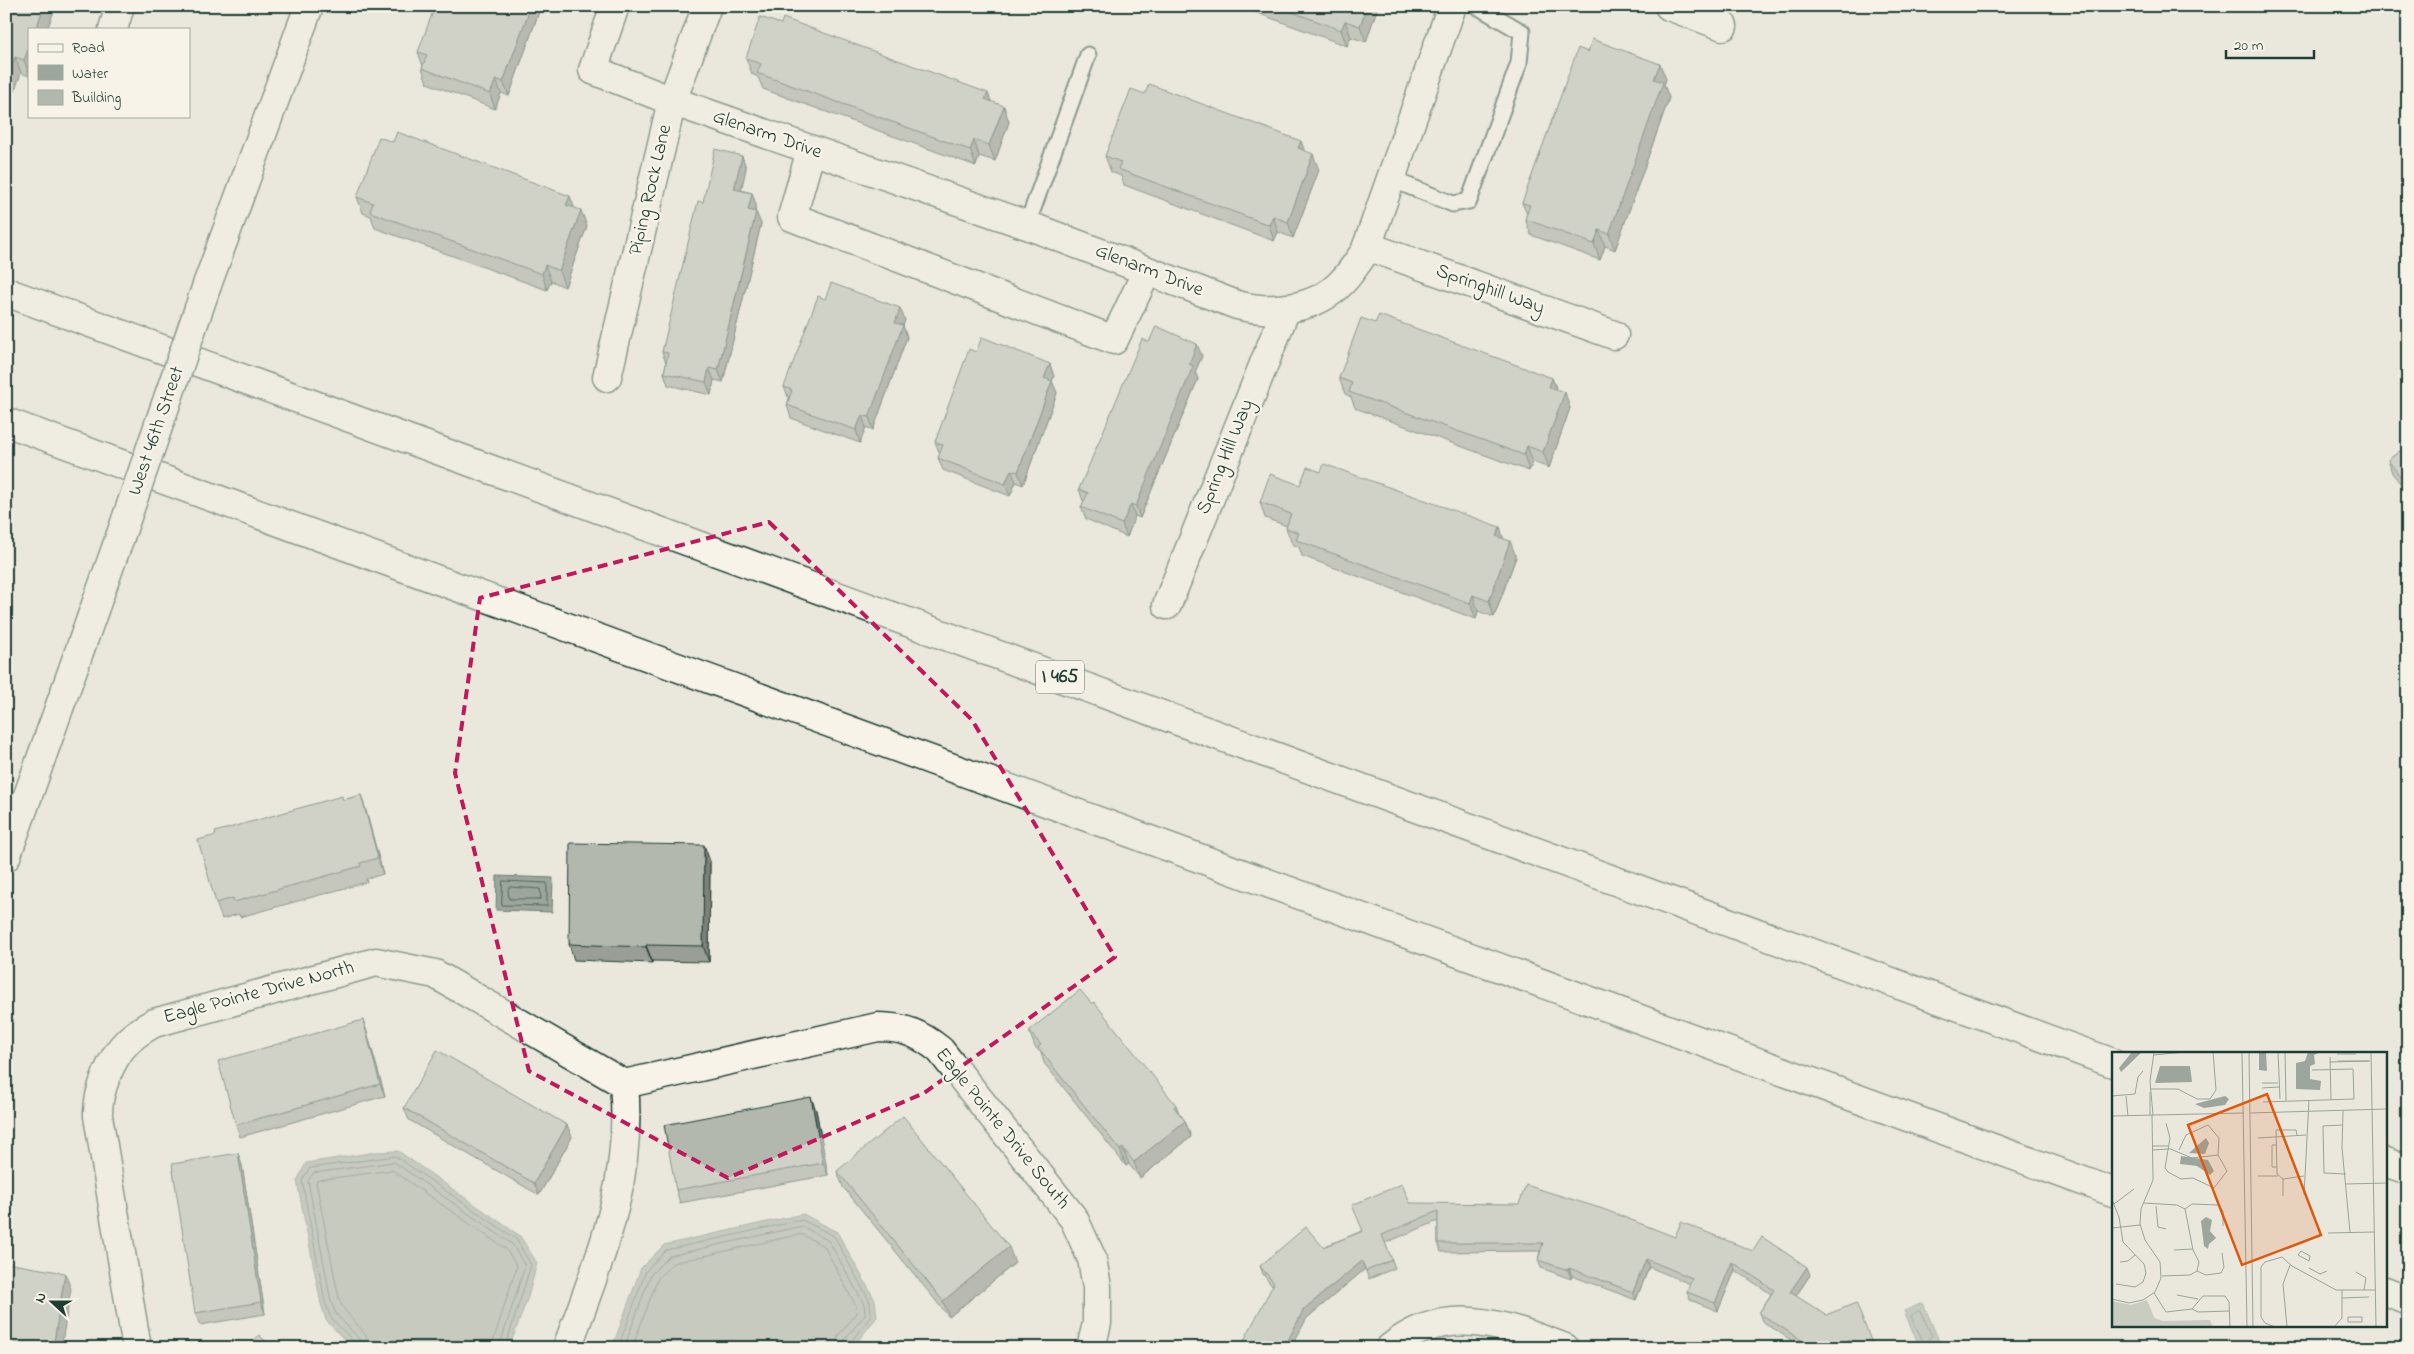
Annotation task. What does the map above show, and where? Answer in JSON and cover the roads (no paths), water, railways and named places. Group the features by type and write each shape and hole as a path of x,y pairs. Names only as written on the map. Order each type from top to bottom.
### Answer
{"main road":[{"path":"113,28 120,6"},
{"name":"West 46th Street","path":"6,857 207,285 309,6"},
{"name":"Glenarm Drive","path":"615,6 593,70 672,101 1026,225 1237,305 1266,310 1286,309 1321,298 1341,284 1367,246 1452,6"},
{"name":"Piping Rock Lane","path":"607,377 672,101 707,6"},
{"path":"1669,6 1723,26"},
{"path":"811,150 792,217 1114,340 1147,271"},
{"name":"Springhill Way","path":"1367,246 1614,335"},
{"name":"I 465","path":"6,292 2112,1063"},
{"name":"Spring Hill Way","path":"1166,605 1286,309"},
{"path":"6,422 2112,1192"},
{"name":"Eagle Pointe Drive North","path":"137,1348 98,1116 98,1098 117,1054 127,1041 154,1023 376,962 435,974 624,1084"},
{"name":"Eagle Pointe Drive South","path":"624,1084 878,1027 903,1029 920,1035 940,1050 1074,1219 1092,1259 1097,1287 1097,1323 1091,1348"},
{"path":"568,1348 612,1222 621,1182 626,1126 624,1084"},
{"path":"2386,1162 2408,1170"},
{"path":"2386,1291 2408,1300"},
{"path":"1390,1348 1412,1334 1432,1326 1474,1321 1516,1330 1565,1348"}],"lane":[{"path":"1391,179 1453,204 1469,201 1519,63 1522,32 1477,6"},
{"path":"1026,225 1088,55"}],"water":[{"path":"497,876 553,878 552,912 496,910"},
{"path":"398,1151 520,1236 537,1263 528,1297 509,1348 352,1348 326,1320 321,1304 297,1181 306,1163 376,1152"},
{"path":"803,1214 837,1232 875,1300 877,1317 852,1348 612,1348 641,1268 664,1245"},
{"path":"1923,1303 1939,1341 1920,1348 1904,1311"}]}
